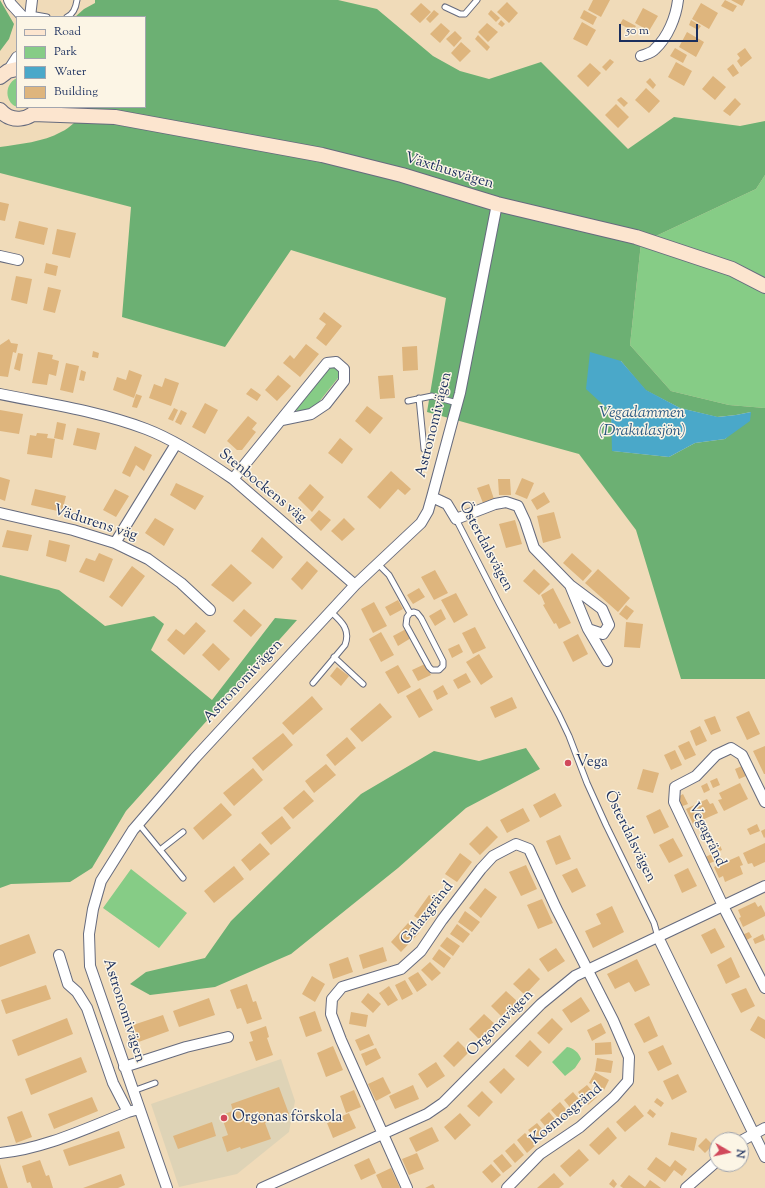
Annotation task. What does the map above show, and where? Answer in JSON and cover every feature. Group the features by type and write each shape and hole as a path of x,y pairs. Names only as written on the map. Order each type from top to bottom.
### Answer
{"street":[{"path":"9,0 11,4 28,16 32,0"},
{"path":"641,56 654,50 660,44 676,12 678,0"},
{"path":"8,72 16,59"},
{"name":"Växthusvägen","path":"91,108 115,117"},
{"name":"Växthusvägen","path":"0,110 8,116 21,119 36,110 115,117 322,155 402,175 497,204 636,237 732,268 765,286"},
{"name":"Astronomivägen","path":"167,1188 90,966 89,934 93,909 101,881 138,823 194,758 355,584 421,524 428,511 458,403 497,204"},
{"path":"0,256 18,260"},
{"path":"233,479 327,363 336,362 344,369 344,381 326,404 310,414 282,420"},
{"name":"Stenbockens väg","path":"0,394 102,416 146,429 212,463 233,479 355,584"},
{"path":"116,543 176,444"},
{"name":"Österdalsvägen","path":"432,497 447,504 456,519"},
{"path":"456,519 495,504 506,502 518,506 525,521 534,548 570,585 602,609 609,625 603,634 588,629"},
{"name":"Vädurens väg","path":"0,513 73,530 116,543 148,559 181,583 210,610"},
{"path":"570,585 588,629 607,661"},
{"name":"Vegagränd","path":"723,906 674,802 675,787 696,776 716,755 731,748 742,755 765,802"},
{"name":"Galaxgränd","path":"383,1134 340,1040 331,1014 332,1000 342,987 401,969 421,951 481,868 494,856 516,844 529,849 587,970"},
{"name":"Orgonavägen","path":"262,1188 426,1114 443,1103 541,1004 575,976 765,886"},
{"path":"723,906 765,988"},
{"name":"Österdalsvägen","path":"658,937 765,1157"},
{"path":"59,955 68,984 77,992 87,1008 113,1083 128,1112"},
{"name":"Kosmosgränd","path":"507,1188 540,1154 580,1127 614,1097 628,1081 629,1058 587,970"},
{"path":"124,1066 186,1047 228,1037"},
{"path":"0,1153 18,1151 53,1141 139,1109"},
{"path":"749,1136 765,1128"},
{"path":"383,1134 407,1188"},
{"path":"690,1186 709,1168"}],"lane":[{"path":"70,16 75,9 77,0"},
{"path":"445,6 460,14 465,14 477,0"},
{"path":"408,401 432,396 458,403"},
{"path":"419,398 424,449"},
{"name":"Österdalsvägen","path":"456,519 569,736 587,784 654,923 658,937"},
{"path":"377,563 389,575 410,613"},
{"path":"313,682 345,645 347,634 344,624 330,612"},
{"path":"410,613 417,613 421,618 443,661 443,666 439,670 432,670 429,667 406,625 406,619 410,613"},
{"path":"334,657 363,684"},
{"path":"138,823 183,878"},
{"path":"160,850 183,832"},
{"path":"133,1091 155,1083"}],"shaded area":[{"name":"Orgonas förskola","path":"281,1059 295,1101 289,1132 237,1174 179,1187 151,1104"}],"green space":[{"path":"0,0 14,24 9,39 0,51"},
{"path":"95,0 338,0 377,9 433,56 460,71 489,79 541,62 628,149 674,117 740,126 765,121 765,175 756,189 641,243 630,345 671,391 729,405 765,408 765,679 681,679 636,530 579,454 427,412 446,298 291,250 225,347 122,317 131,207 0,173 0,147 23,144 47,138 63,131 74,123 76,108 146,108 146,16 76,16 84,9 95,3","holes":["621,361 645,390 680,408 717,417 751,412 725,439 695,443 669,457 613,451 611,412"]},
{"path":"16,79 16,106 11,103 7,92 12,82"},
{"path":"765,175 765,408 729,405 671,391 630,345 641,243 756,189"},
{"path":"335,365 341,373 338,378 315,407 310,410 298,412 296,407 328,366"},
{"path":"0,575 59,590 105,626 154,616 164,624 151,650 212,700 275,618 297,620 126,811 92,868 70,882 11,884 0,888"},
{"path":"526,748 540,769 466,808 398,868 291,954 215,987 150,995 130,984 146,972 205,958 231,921 361,794 434,751 479,761"},
{"path":"131,869 187,913 159,948 103,908"},
{"path":"567,1047 576,1051 581,1059 575,1068 565,1076 552,1062"}],"water":[{"name":"Vegadammen (Drakulasjön)","path":"590,352 621,361 646,390 680,408 718,417 751,412 750,421 725,439 695,443 669,457 612,451 611,412 586,389"}],"building":[{"path":"593,0 610,0 601,17 588,10"},
{"path":"725,0 737,6 733,12 721,6"},
{"path":"731,0 745,0 742,6"},
{"path":"507,2 518,13 509,23 497,12"},
{"path":"421,3 431,12 420,23 410,14"},
{"path":"701,3 718,13 709,29 692,19"},
{"path":"643,8 658,16 649,31 635,23"},
{"path":"434,10 439,14 430,23 426,19"},
{"path":"491,10 500,18 496,22 488,14"},
{"path":"584,10 597,17 593,25 580,18"},
{"path":"623,19 636,26 633,31 620,24"},
{"path":"501,20 505,24 502,27 498,24"},
{"path":"691,20 701,26 698,30 689,25"},
{"path":"582,22 596,30 587,46 573,39"},
{"path":"441,23 450,31 440,43 430,34"},
{"path":"487,23 498,32 488,42 478,32"},
{"path":"455,31 462,38 454,47 446,39"},
{"path":"687,32 704,42 696,57 679,47"},
{"path":"478,35 490,47 487,51 475,39"},
{"path":"461,42 471,51 460,62 451,53"},
{"path":"675,48 687,55 683,63 670,56"},
{"path":"745,48 752,58 741,67 737,61 740,58 737,54"},
{"path":"610,59 614,62 606,71 602,67"},
{"path":"676,62 692,71 684,86 668,77"},
{"path":"590,63 601,73 588,87 577,76"},
{"path":"733,64 739,73 733,77 727,69"},
{"path":"713,76 726,87 715,100 702,89"},
{"path":"650,78 656,85 653,89 646,82"},
{"path":"646,88 660,101 649,113 635,100"},
{"path":"621,97 628,103 624,107 617,100"},
{"path":"735,98 741,104 730,116 723,111"},
{"path":"616,104 629,117 618,128 605,115"},
{"path":"0,202 9,204 5,221 0,220"},
{"path":"19,221 48,228 44,245 15,238"},
{"path":"57,229 76,233 70,258 52,254"},
{"path":"46,263 58,266 56,276 44,273"},
{"path":"16,276 32,279 27,304 11,300"},
{"path":"48,287 61,290 55,313 43,310"},
{"path":"324,312 342,326 326,346 316,338 326,324 319,319"},
{"path":"9,339 11,343 18,344 16,353 13,352 8,377 0,376 0,345"},
{"path":"306,344 319,354 300,377 283,363 290,355 294,359"},
{"path":"417,346 418,370 403,371 402,347"},
{"path":"93,351 99,353 98,358 92,357"},
{"path":"38,352 53,355 52,359 59,361 56,376 49,374 47,385 32,383"},
{"path":"18,353 23,354 20,371 14,369"},
{"path":"66,363 79,366 73,393 60,390"},
{"path":"81,370 86,372 84,381 79,380"},
{"path":"129,370 142,375 134,398 113,390 117,377 126,380"},
{"path":"278,375 291,386 277,401 265,390"},
{"path":"393,375 395,398 380,399 378,376"},
{"path":"165,378 179,383 171,406 149,398 154,384 162,387"},
{"path":"251,388 261,395 257,401 246,394"},
{"path":"136,394 142,396 137,408 132,407"},
{"path":"205,403 218,410 205,434 192,427"},
{"path":"367,406 383,418 370,434 355,421"},
{"path":"174,408 178,410 173,421 168,419"},
{"path":"0,410 23,414 19,434 0,431"},
{"path":"181,410 187,413 181,425 175,422"},
{"path":"248,416 257,423 252,429 256,432 242,450 237,450 227,441"},
{"path":"57,422 66,424 63,440 54,438"},
{"path":"77,428 100,433 96,450 73,445"},
{"path":"37,433 48,434 47,438 55,439 52,458 27,454 30,435 36,436"},
{"path":"340,438 353,449 342,464 328,453"},
{"path":"135,446 152,455 144,471 136,465 130,477 122,473"},
{"path":"391,471 411,489 405,495 398,489 380,509 367,497"},
{"path":"0,477 10,480 5,501 0,499"},
{"path":"522,478 534,483 527,499 515,494"},
{"path":"498,479 510,479 511,495 499,495"},
{"path":"176,483 204,496 195,510 170,495"},
{"path":"310,484 324,497 312,512 298,498"},
{"path":"489,484 494,499 483,503 477,488"},
{"path":"35,489 66,496 62,512 31,505"},
{"path":"115,489 129,496 116,517 103,510"},
{"path":"544,492 550,502 537,510 531,500"},
{"path":"319,510 331,520 321,531 310,520"},
{"path":"554,512 561,538 543,543 537,516"},
{"path":"155,518 174,529 164,546 145,533"},
{"path":"344,518 355,529 342,541 331,531"},
{"path":"515,520 522,544 506,548 499,524"},
{"path":"7,530 32,535 28,551 2,547"},
{"path":"262,537 283,557 273,569 251,551"},
{"path":"49,540 70,545 66,562 46,556"},
{"path":"99,553 113,559 104,582 79,572 86,558 95,561"},
{"path":"572,553 592,571 583,581 563,563"},
{"path":"307,561 318,571 302,590 291,579"},
{"path":"231,564 252,583 233,602 211,585"},
{"path":"132,566 145,576 122,607 109,597"},
{"path":"534,569 550,584 539,595 523,581"},
{"path":"598,569 630,598 618,612 585,583"},
{"path":"435,570 448,593 434,600 421,577"},
{"path":"419,588 425,597 413,604 407,595"},
{"path":"553,588 571,623 559,629 556,623 554,624 543,605 545,604 541,595"},
{"path":"456,593 468,615 454,623 441,600"},
{"path":"398,600 403,609 390,616 385,607"},
{"path":"374,602 387,626 373,633 361,609"},
{"path":"626,605 634,611 627,620 619,614"},
{"path":"244,609 262,625 251,637 233,621"},
{"path":"441,609 446,619 435,626 429,616"},
{"path":"196,622 206,631 184,655 167,640 176,629 184,635"},
{"path":"626,622 643,624 640,648 624,647"},
{"path":"475,627 486,648 473,654 462,633"},
{"path":"406,629 411,638 398,646 393,636"},
{"path":"381,632 394,655 381,662 369,639"},
{"path":"578,634 588,654 573,662 563,642"},
{"path":"213,643 230,659 219,671 202,655"},
{"path":"459,644 463,652 452,658 448,649"},
{"path":"479,654 493,677 481,685 466,662"},
{"path":"425,664 431,675 418,681 412,670"},
{"path":"398,665 411,687 398,694 385,672"},
{"path":"337,667 349,676 341,686 330,676"},
{"path":"466,673 471,682 458,689 453,680"},
{"path":"443,685 448,694 437,700 433,691"},
{"path":"420,688 433,710 419,718 406,696"},
{"path":"312,696 323,709 293,735 282,723"},
{"path":"512,697 517,708 495,718 490,707"},
{"path":"380,703 392,717 362,742 350,729"},
{"path":"749,711 760,734 747,740 736,717"},
{"path":"715,716 721,731 711,735 704,720"},
{"path":"700,726 707,741 696,746 690,731"},
{"path":"283,733 293,745 263,771 252,758"},
{"path":"347,737 356,748 335,766 326,755"},
{"path":"689,741 696,755 685,760 678,746"},
{"path":"765,746 765,774 764,774 753,751"},
{"path":"675,750 682,765 671,770 664,755"},
{"path":"326,764 336,775 314,793 305,781"},
{"path":"742,766 746,776 739,779 735,769"},
{"path":"253,768 263,780 234,806 223,793"},
{"path":"643,769 659,773 653,793 637,789"},
{"path":"717,778 720,785 713,788 710,781"},
{"path":"707,783 710,790 704,793 701,786"},
{"path":"740,783 748,799 724,811 718,800 722,799 719,793"},
{"path":"304,790 314,801 293,819 283,808"},
{"path":"555,793 562,806 540,818 533,805"},
{"path":"683,794 688,804 680,807 676,798"},
{"path":"707,799 710,804 713,803 718,813 693,824 686,809"},
{"path":"221,803 232,815 203,840 193,828"},
{"path":"523,808 530,821 507,833 500,820"},
{"path":"660,809 669,827 654,834 646,816"},
{"path":"282,816 291,828 271,845 261,833"},
{"path":"757,824 760,831 750,835 747,829"},
{"path":"487,826 498,837 480,855 469,844"},
{"path":"765,829 765,837 764,838 761,831"},
{"path":"560,835 571,859 556,865 546,841"},
{"path":"673,838 683,856 669,863 659,845"},
{"path":"260,843 270,854 250,871 241,860"},
{"path":"719,843 722,850 712,854 709,847"},
{"path":"765,843 765,862 754,867 752,863 748,864 743,853"},
{"path":"460,853 472,862 457,882 445,874"},
{"path":"712,854 715,861 708,864 705,857"},
{"path":"739,856 743,865 740,866 743,874 725,882 723,876 719,878 714,867"},
{"path":"526,865 537,889 521,896 509,872"},
{"path":"234,866 244,879 214,903 204,891"},
{"path":"577,868 586,886 572,893 562,875"},
{"path":"688,868 697,886 682,893 674,875"},
{"path":"485,888 497,897 481,918 469,908"},
{"path":"429,895 441,903 426,924 414,916"},
{"path":"542,899 553,923 538,929 527,905"},
{"path":"755,902 758,907 761,905 765,916 743,927 739,918 741,917 738,910"},
{"path":"612,906 624,932 593,948 585,931 601,924 596,914"},
{"path":"465,911 480,922 472,932 458,922"},
{"path":"408,923 419,933 401,952 391,942"},
{"path":"457,924 470,934 463,943 450,934"},
{"path":"715,928 725,947 711,954 701,935"},
{"path":"749,932 752,937 745,941 742,935"},
{"path":"29,934 36,953 0,967 0,945"},
{"path":"763,934 765,940 755,944 753,939"},
{"path":"447,937 460,946 453,956 440,946"},
{"path":"383,947 387,961 363,969 359,955"},
{"path":"556,948 565,961 548,972 539,959"},
{"path":"439,949 451,958 444,968 432,959"},
{"path":"348,957 353,972 333,979 329,964"},
{"path":"731,957 740,977 726,984 717,965"},
{"path":"637,959 650,985 635,992 629,982 615,989 607,974"},
{"path":"430,962 441,973 432,981 421,970"},
{"path":"529,968 540,979 525,995 513,984"},
{"path":"418,972 427,985 417,992 408,978"},
{"path":"312,976 325,984 315,1002 302,994"},
{"path":"405,980 413,994 402,1000 395,985"},
{"path":"247,984 253,1002 256,1001 262,1019 247,1024 241,1008 237,1009 230,990"},
{"path":"46,985 51,999 6,1014 1,1000"},
{"path":"389,986 398,1000 388,1006 379,993"},
{"path":"746,988 755,1006 741,1013 731,994"},
{"path":"506,991 518,1002 503,1018 491,1006"},
{"path":"368,993 381,1004 373,1013 361,1002"},
{"path":"581,997 590,1011 571,1023 562,1010"},
{"path":"209,998 215,1015 179,1027 173,1011"},
{"path":"315,1011 322,1031 306,1037 299,1017"},
{"path":"351,1012 368,1015 366,1027 349,1024"},
{"path":"484,1014 496,1025 481,1041 469,1029"},
{"path":"163,1015 169,1031 133,1044 127,1027"},
{"path":"649,1016 658,1036 644,1043 634,1024"},
{"path":"758,1016 765,1020 765,1039 750,1030"},
{"path":"67,1018 73,1034 18,1056 12,1040"},
{"path":"552,1018 563,1029 549,1044 537,1033"},
{"path":"601,1023 606,1033 592,1041 587,1030"},
{"path":"266,1026 269,1037 267,1038 273,1055 256,1061 249,1042 253,1041 250,1032"},
{"path":"369,1034 374,1045 360,1051 355,1040"},
{"path":"530,1040 542,1052 528,1067 515,1056"},
{"path":"458,1041 469,1052 454,1067 443,1056"},
{"path":"611,1042 612,1054 595,1055 595,1043"},
{"path":"663,1045 672,1064 658,1071 648,1052"},
{"path":"333,1046 343,1070 326,1077 317,1053"},
{"path":"376,1048 381,1058 366,1066 361,1054"},
{"path":"81,1057 87,1072 31,1095 25,1079"},
{"path":"597,1058 613,1061 611,1073 595,1071"},
{"path":"436,1062 445,1076 427,1088 418,1074"},
{"path":"504,1068 515,1079 501,1094 489,1082"},
{"path":"595,1072 609,1080 604,1090 589,1083"},
{"path":"678,1074 687,1092 672,1100 663,1081"},
{"path":"383,1077 391,1093 376,1101 368,1084"},
{"path":"413,1085 419,1099 395,1109 389,1096"},
{"path":"587,1085 597,1097 588,1105 578,1092"},
{"path":"279,1087 289,1114 265,1123 271,1139 227,1152 222,1137 228,1135 221,1115 233,1111 231,1104"},
{"path":"354,1090 361,1107 346,1113 340,1096"},
{"path":"482,1091 493,1102 479,1117 467,1106"},
{"path":"573,1092 583,1104 574,1112 564,1100"},
{"path":"92,1097 98,1111 54,1129 48,1114"},
{"path":"657,1098 664,1103 661,1107 654,1102"},
{"path":"560,1102 570,1114 562,1122 551,1110"},
{"path":"635,1105 644,1116 625,1132 616,1122"},
{"path":"650,1109 656,1114 653,1118 647,1113"},
{"path":"22,1111 32,1137 16,1143 7,1117"},
{"path":"549,1112 559,1124 550,1132 540,1120"},
{"path":"349,1113 356,1128 333,1138 327,1123"},
{"path":"460,1113 471,1125 455,1140 444,1127"},
{"path":"212,1122 216,1136 178,1149 173,1136"},
{"path":"537,1123 547,1135 538,1142 528,1130"},
{"path":"432,1127 439,1141 416,1152 409,1138"},
{"path":"608,1127 617,1138 599,1155 589,1145"},
{"path":"119,1131 125,1148 69,1166 63,1150"},
{"path":"671,1132 697,1138 694,1151 668,1145"},
{"path":"525,1133 536,1145 527,1153 517,1140"},
{"path":"706,1138 709,1141 709,1149 705,1153 698,1146"},
{"path":"514,1143 524,1155 515,1163 505,1151"},
{"path":"579,1149 589,1160 570,1177 560,1166"},
{"path":"417,1153 424,1169 409,1175 402,1159"},
{"path":"502,1154 512,1166 503,1173 493,1161"},
{"path":"656,1157 670,1167 675,1160 687,1169 682,1176 674,1170 665,1182 647,1169"},
{"path":"369,1158 376,1173 361,1180 354,1165"},
{"path":"40,1160 46,1176 49,1175 53,1188 32,1188 30,1182 27,1183 22,1166"},
{"path":"0,1164 8,1188 0,1188"},
{"path":"491,1164 501,1175 492,1183 482,1172"},
{"path":"391,1168 400,1188 382,1188 376,1175"},
{"path":"554,1173 564,1184 559,1188 537,1188"},
{"path":"121,1174 125,1185 118,1188 83,1188"},
{"path":"629,1175 645,1187 650,1180 661,1188 623,1188 620,1186"},
{"path":"613,1179 617,1184 614,1188 609,1184"},
{"path":"433,1184 435,1188 425,1188"}],"place":[{"name":"Vega","path":"568,763"},
{"name":"Orgonas förskola","path":"224,1118"}]}
